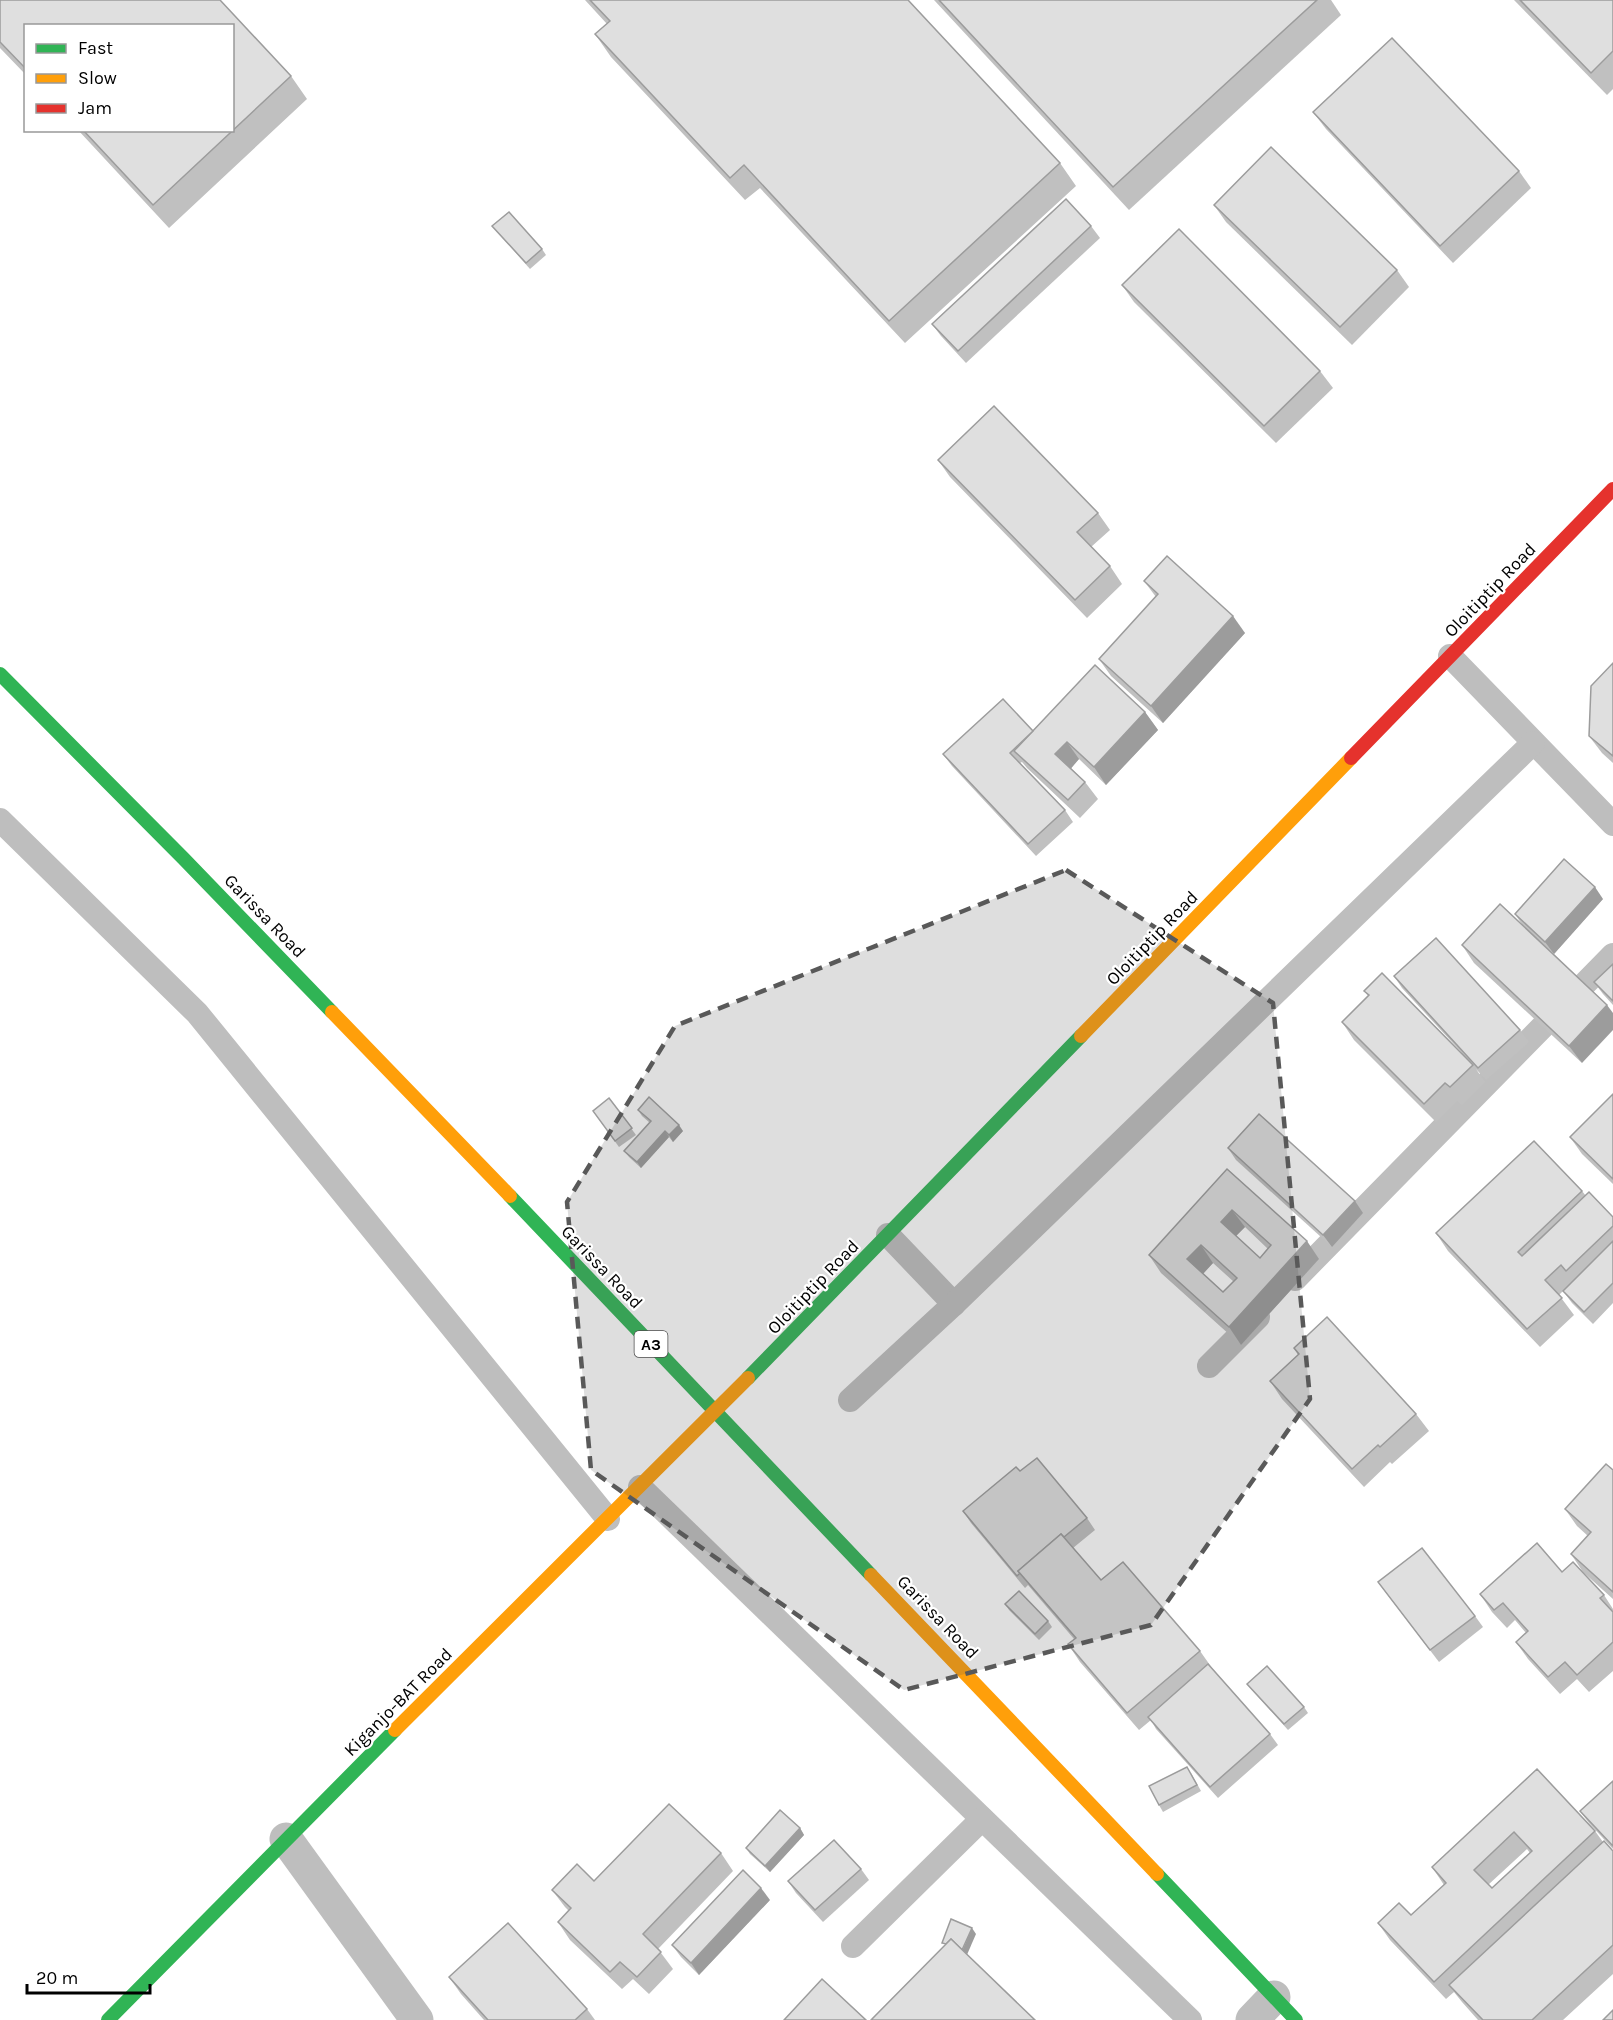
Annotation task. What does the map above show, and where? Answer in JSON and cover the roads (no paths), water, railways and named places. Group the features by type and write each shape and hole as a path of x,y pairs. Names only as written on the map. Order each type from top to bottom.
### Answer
{"main road":[{"name":"Oloitiptip Road","path":"716,1412 1613,489"},
{"name":"Garissa Road","path":"0,674 266,943 912,1615 1263,2008 1296,2020"},
{"name":"Kiganjo-BAT Road","path":"108,2020 286,1839 716,1412"}],"street":[{"path":"286,1839 417,2020"}],"lane":[{"path":"1450,657 1613,824"},
{"path":"850,1400 954,1304 1533,743"},
{"path":"0,820 196,1012 608,1519"},
{"path":"1209,1366 1613,955"},
{"path":"888,1235 954,1304"},
{"path":"640,1487 1190,2020"},
{"path":"853,1946 982,1819"}]}
